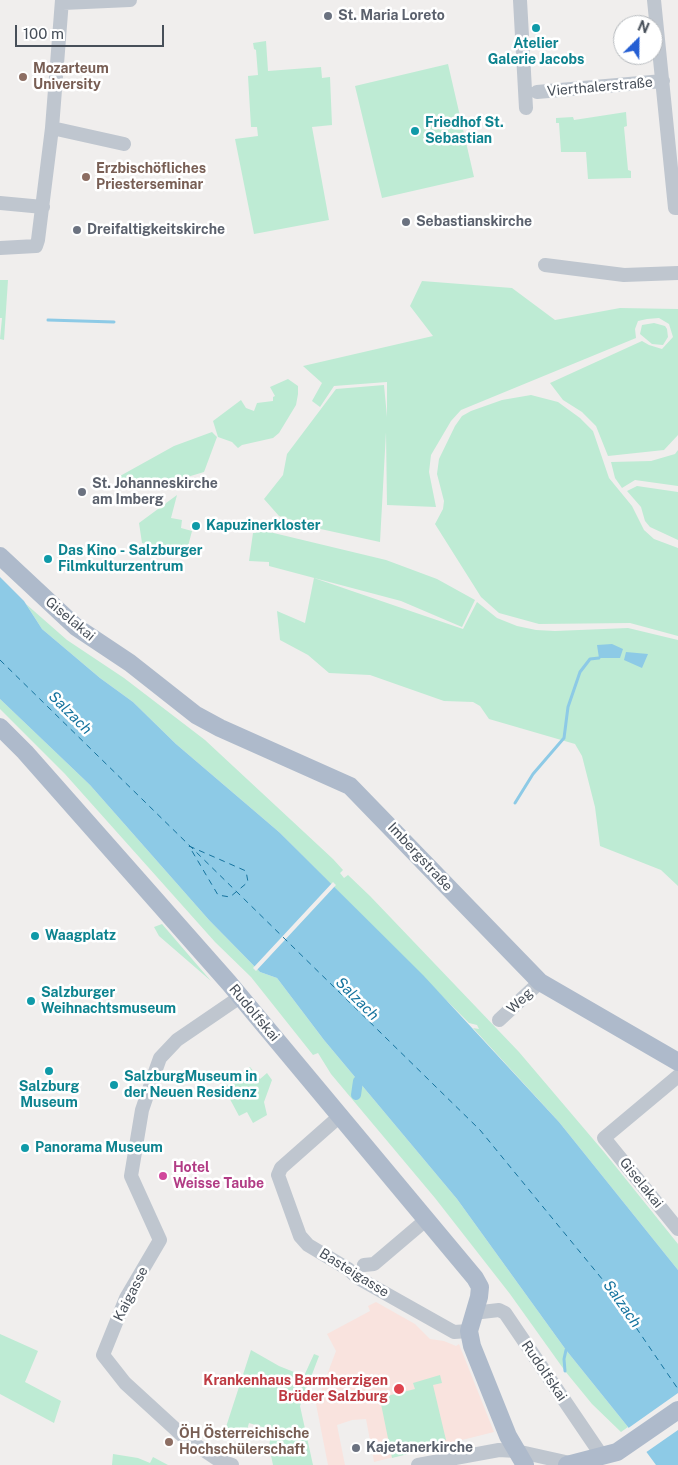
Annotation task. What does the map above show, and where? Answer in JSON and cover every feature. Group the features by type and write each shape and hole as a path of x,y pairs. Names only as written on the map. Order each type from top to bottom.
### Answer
{"main road":[{"name":"Giselakai","path":"0,556 76,627 146,676"},
{"name":"Imbergstraße","path":"146,676 204,720 350,786 540,982 678,1062"},
{"name":"Rudolfskai","path":"0,727 25,752 240,997 341,1115 475,1278 480,1287 479,1297 468,1331"},
{"path":"468,1331 478,1363 521,1458"},
{"path":"568,1464 613,1455 678,1410"}],"street":[{"path":"0,248 36,246 38,240 52,128 62,6 130,0"},
{"path":"520,0 526,108"},
{"path":"654,0 677,208"},
{"name":"Vierthalerstraße","path":"537,92 663,82"},
{"path":"52,128 124,144"},
{"path":"0,204 42,206"},
{"path":"545,265 624,275 678,273"},
{"name":"Weg","path":"499,1020 540,982"},
{"name":"Kaigasse","path":"232,1465 220,1461 184,1437 125,1383 102,1355 126,1298 160,1240 131,1176 142,1110 160,1058 177,1040 240,997"},
{"name":"Giselakai","path":"678,1076 604,1138 678,1229"},
{"name":"Basteigasse","path":"341,1115 281,1168 278,1175 300,1236 308,1245 348,1269 358,1278 454,1332 468,1331"},
{"path":"364,1265 374,1264 427,1219"},
{"name":"Rudolfskai","path":"473,1313 499,1310 505,1313 613,1455"},
{"path":"418,1465 499,1450 521,1458 568,1464"}],"shaded area":[{"name":"Krankenhaus Barmherzigen Brüder Salzburg","path":"376,1302 415,1324 430,1339 444,1341 456,1346 459,1344 494,1432 374,1462 366,1419 352,1420 337,1425 345,1465 328,1465 316,1404 336,1351 327,1334 370,1311 368,1306"}],"green space":[{"path":"266,41 268,71 321,67 322,78 330,77 332,125 312,127 329,220 254,234 235,139 258,136 257,127 251,127 248,76 258,75 256,50 253,43"},
{"name":"Friedhof St. Sebastian","path":"448,64 474,177 382,198 355,86"},
{"path":"626,112 627,126 624,127 628,170 631,171 631,178 588,179 586,152 561,152 559,123 556,123 556,118 573,117 574,120"},
{"path":"0,280 8,280 4,340 0,339 2,318 0,318"},
{"path":"422,281 512,288 555,320 620,308 678,309 678,435 664,450 608,456 596,426 582,412 563,400 550,383 642,341 662,349 673,337 669,324 659,318 647,319 638,321 635,329 636,338 461,410 451,421 431,455 429,472 436,507 387,505 386,432 380,542 316,528 279,516 264,499 283,475 287,454 336,389 384,385 387,417 387,382 334,386 320,407 312,401 322,383 303,366 433,336 410,306"},
{"path":"654,323 665,326 667,329 668,337 663,345 652,344 640,334 642,325"},
{"path":"288,379 298,386 296,405 279,433 273,438 242,445 238,448 232,442 218,437 213,421 241,400 246,408 254,411 257,403 273,401 275,396 270,387"},
{"path":"531,395 558,402 580,418 593,431 609,478 632,506 644,530 654,539 678,548 678,636 630,623 539,624 499,613 481,597 435,524 443,509 444,501 437,474 439,459 462,416 502,400"},
{"path":"212,432 217,437 204,472 144,490 131,487 118,490 120,476 174,446"},
{"path":"678,450 678,486 635,480 622,488 615,478 611,462 651,461 675,454"},
{"path":"637,486 678,492 678,540 650,527 645,521 641,507 627,491"},
{"path":"177,495 171,518 182,520 181,528 192,531 186,554 142,543 139,523"},
{"path":"257,529 386,560 437,579 475,600 462,627 401,601 269,566 269,562 249,561 253,533 256,533"},
{"path":"314,578 463,629 477,602 497,618 517,626 536,630 628,628 678,640 678,886 661,870 600,846 595,807 582,756 575,744 489,719 480,706 473,702 444,701 370,675 329,673 308,655 280,640 277,611 305,623"},
{"path":"26,604 67,640 124,678 205,740 333,859 343,870 340,873 344,878 348,875 370,896 519,1052 604,1152 678,1244 678,1270 559,1122 473,1028 479,1029 477,1025 469,1023 279,832 176,744 133,702 100,678 42,629"},
{"path":"0,699 90,785 209,920 260,972 277,978 324,1040 457,1199 566,1350 628,1427 621,1432 592,1404 565,1371 510,1294 435,1198 331,1074 318,1053 313,1055 251,977 215,942 65,774 0,709"},
{"path":"162,924 211,981 159,936 154,927"},
{"path":"250,1067 260,1079 267,1073 272,1080 264,1102 267,1115 253,1123 247,1112 239,1116 224,1088"},
{"path":"0,1334 38,1351 25,1382 61,1401 54,1423 0,1394"},
{"path":"251,1350 279,1366 304,1376 314,1354 319,1356 300,1406 313,1465 273,1465 269,1446 272,1430 249,1423 245,1436 225,1430"},
{"path":"440,1375 442,1383 433,1385 446,1440 408,1448 408,1454 392,1458 379,1394 386,1392 387,1396 415,1389 413,1383"},
{"path":"113,1454 138,1458 150,1463 153,1457 168,1465 112,1465"}],"water":[{"name":"Salzach","path":"0,577 24,601 42,629 100,678 133,702 176,744 279,832 423,975 559,1122 678,1270 678,1465 656,1465 566,1350 457,1199 324,1040 277,978 260,972 209,920 90,785 0,699"},
{"path":"612,644 623,649 620,658 599,658 597,645"},
{"path":"626,652 648,654 642,668 624,660"}],"pier":[{"path":"333,882 336,885 256,971 253,968"},
{"path":"678,1393 678,1430 645,1453 627,1429"}],"waterway":[{"path":"48,320 114,322"},
{"path":"515,803 533,774 564,738 568,707 580,672 590,659 599,658"},
{"path":"356,1095 358,1081"},
{"path":"565,1371 564,1359 566,1350"}],"ferry route":[{"path":"0,660 480,1130 607,1285 678,1389"},
{"path":"189,846 246,871 248,882 230,897 218,895 189,846"}],"place":[{"name":"St. Maria Loreto","path":"328,16"},
{"name":"Atelier Galerie Jacobs","path":"536,28"},
{"name":"Mozarteum University","path":"23,77"},
{"name":"Friedhof St. Sebastian","path":"415,131"},
{"name":"Erzbischöfliches Priesterseminar","path":"86,177"},
{"name":"Sebastianskirche","path":"406,222"},
{"name":"Dreifaltigkeitskirche","path":"77,230"},
{"name":"St. Johanneskirche am Imberg","path":"82,492"},
{"name":"Kapuzinerkloster","path":"196,526"},
{"name":"Das Kino - Salzburger Filmkulturzentrum","path":"48,559"},
{"name":"Waagplatz","path":"35,936"},
{"name":"Salzburger Weihnachtsmuseum","path":"31,1001"},
{"name":"Salzburg Museum","path":"49,1071"},
{"name":"SalzburgMuseum in der Neuen Residenz","path":"114,1085"},
{"name":"Panorama Museum","path":"25,1148"},
{"name":"Hotel Weisse Taube","path":"163,1176"},
{"name":"Krankenhaus Barmherzigen Brüder Salzburg","path":"399,1389"},
{"name":"ÖH Österreichische Hochschülerschaft","path":"169,1442"},
{"name":"Kajetanerkirche","path":"356,1448"}]}
